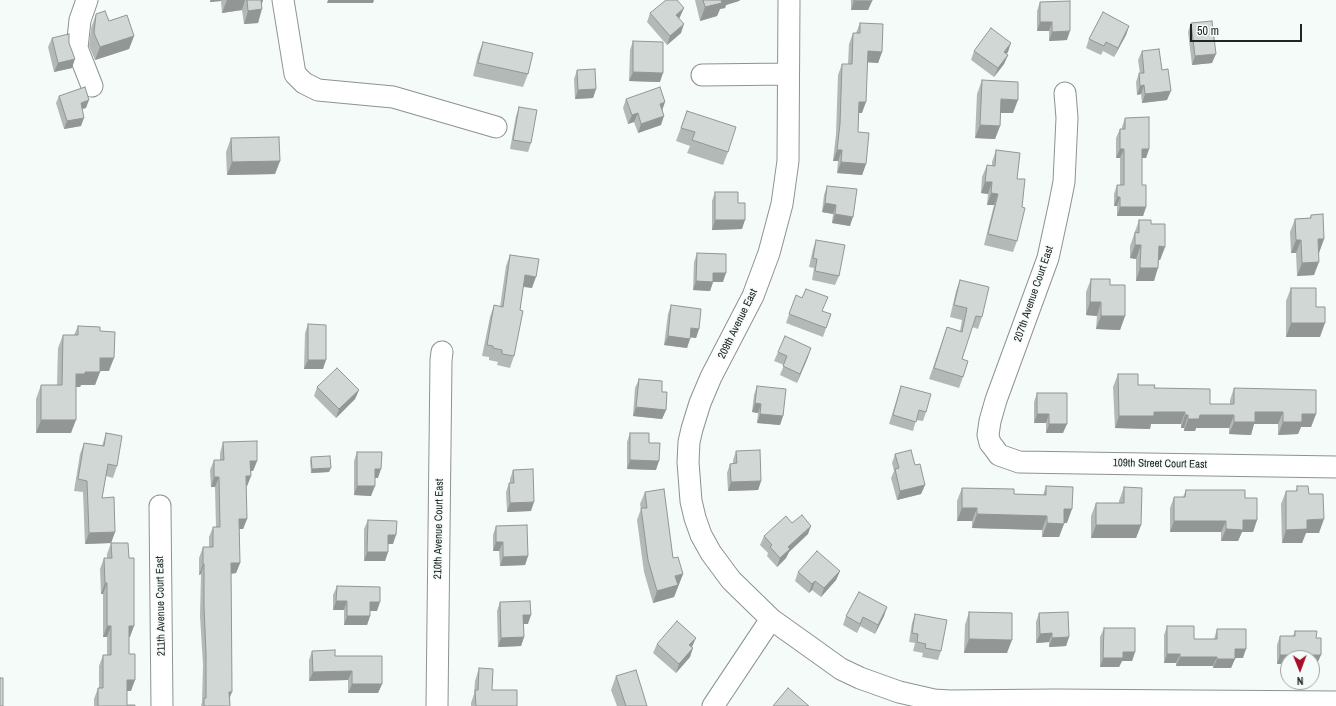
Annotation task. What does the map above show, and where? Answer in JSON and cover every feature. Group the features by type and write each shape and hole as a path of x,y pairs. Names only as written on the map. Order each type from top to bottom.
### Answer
{"street":[{"path":"87,0 80,20 77,48 92,86"},
{"path":"283,0 295,74 304,83 318,90 393,97 496,127"},
{"name":"209th Avenue East","path":"788,0 788,161 782,204 769,253 753,296 711,377 700,403 689,442 688,462 691,501 701,535 711,553 731,580 771,619 841,669 860,678 899,692 934,700 1336,702"},
{"path":"702,75 788,74"},
{"name":"207th Avenue Court East","path":"990,443 988,435 996,400 1048,258 1060,208 1064,182 1067,125 1065,93"},
{"name":"210th Avenue Court East","path":"437,706 442,352"},
{"name":"109th Street Court East","path":"990,443 1000,455 1019,462 1336,466"},
{"name":"211th Avenue Court East","path":"160,506 162,706"},
{"path":"713,706 771,619"}],"building":[{"path":"247,0 261,0 262,9 248,11"},
{"path":"666,0 677,0 684,8 676,15 684,24 670,36 650,13"},
{"path":"703,0 721,0 722,3 705,7"},
{"path":"872,0 872,1 854,1"},
{"path":"1070,1 1070,31 1052,32 1052,22 1040,22 1040,2"},
{"path":"105,11 109,21 127,15 134,36 100,47 94,33 96,14"},
{"path":"1103,12 1129,26 1118,48 1106,42 1104,46 1089,39"},
{"path":"1212,21 1216,54 1195,56 1191,23"},
{"path":"860,23 883,24 882,52 868,51 866,102 859,102 858,132 869,133 866,164 841,162 842,150 837,150 840,124 842,64 852,64 853,33 860,33"},
{"path":"991,28 1011,43 1004,52 1008,55 998,68 974,51"},
{"path":"69,34 69,43 75,59 58,63 52,38"},
{"path":"633,41 663,42 663,73 633,72"},
{"path":"483,42 533,53 528,74 478,63"},
{"path":"1159,49 1162,70 1168,69 1171,91 1145,94 1144,85 1140,86 1139,73 1144,73 1142,51"},
{"path":"595,69 596,89 578,90 577,70"},
{"path":"982,80 1018,82 1018,100 1001,99 1000,126 980,125"},
{"path":"85,87 89,100 81,103 84,118 67,121 59,96"},
{"path":"660,87 665,102 660,104 664,116 641,124 638,113 632,115 626,99"},
{"path":"519,107 537,110 531,143 513,140"},
{"path":"687,111 736,127 728,152 692,140 695,132 681,128"},
{"path":"1149,117 1149,149 1142,149 1142,185 1146,185 1146,207 1120,207 1120,197 1117,197 1117,185 1124,185 1124,149 1120,149 1120,129 1125,129 1125,118"},
{"path":"279,137 280,161 232,162 231,138"},
{"path":"996,150 1020,153 1017,179 1025,179 1022,207 1025,208 1017,241 988,234 998,194 991,193 992,182 985,182 987,165 995,166"},
{"path":"827,186 857,189 853,217 835,214 836,205 825,203"},
{"path":"715,192 738,192 738,203 745,203 745,220 715,220"},
{"path":"1323,214 1324,239 1318,239 1319,262 1302,263 1301,240 1296,240 1295,219 1311,218 1311,215"},
{"path":"1139,220 1151,220 1151,224 1165,224 1165,247 1159,246 1158,268 1140,268 1141,245 1135,245 1135,232 1139,233"},
{"path":"816,240 845,245 839,276 815,271 817,259 813,258"},
{"path":"697,253 726,254 726,273 713,273 713,282 696,281"},
{"path":"510,255 539,259 536,277 525,275 520,310 523,311 514,356 502,354 502,350 487,345 494,305 503,307"},
{"path":"1091,279 1110,279 1110,285 1125,285 1125,316 1101,316 1101,302 1090,302"},
{"path":"960,280 989,287 982,317 976,316 962,359 968,361 963,377 934,368 947,327 962,332 967,308 954,305"},
{"path":"1291,288 1316,288 1316,307 1325,307 1325,323 1291,323"},
{"path":"806,289 828,297 822,311 831,314 826,328 789,314 796,295 802,298"},
{"path":"671,305 701,309 699,329 691,328 690,339 668,336"},
{"path":"308,324 326,325 326,360 308,360"},
{"path":"78,326 100,327 100,331 115,332 114,358 100,358 100,372 85,372 85,374 76,374 76,420 41,420 41,385 62,385 63,335 78,335"},
{"path":"785,336 811,348 800,374 783,366 787,356 778,352"},
{"path":"337,368 359,390 339,409 317,387"},
{"path":"1118,374 1138,374 1138,385 1155,385 1154,388 1210,389 1210,404 1234,404 1234,388 1316,390 1316,414 1302,414 1302,422 1283,422 1283,412 1255,412 1255,422 1234,422 1234,415 1200,415 1199,419 1188,419 1188,415 1185,415 1185,412 1154,412 1154,416 1119,416"},
{"path":"639,379 662,381 662,392 667,392 666,410 636,407"},
{"path":"757,386 786,389 783,416 760,414 761,404 755,403"},
{"path":"901,386 931,394 926,412 919,410 916,422 893,415"},
{"path":"1037,393 1067,393 1067,424 1049,424 1049,414 1037,414"},
{"path":"106,433 122,436 117,466 108,464 102,498 114,497 115,532 89,533 87,481 78,479 84,443 104,446"},
{"path":"630,433 649,433 649,443 660,443 659,461 630,460"},
{"path":"257,441 257,461 250,461 251,476 246,476 247,519 239,519 240,563 231,563 232,692 229,692 230,706 204,706 204,698 206,698 206,654 203,547 213,547 213,527 220,527 219,477 214,477 214,460 224,460 223,442"},
{"path":"760,450 761,481 731,482 730,464 737,463 736,451"},
{"path":"911,450 915,465 920,464 925,485 900,491 895,469 899,468 895,454"},
{"path":"357,452 382,452 381,469 375,469 375,486 357,486"},
{"path":"330,456 331,468 312,469 311,457"},
{"path":"533,469 534,502 510,503 509,483 514,483 513,470"},
{"path":"1046,486 1073,487 1072,509 1064,509 1064,524 1047,523 1047,516 977,514 977,508 962,508 962,488 1014,489 1014,494 1046,495"},
{"path":"1297,486 1308,486 1309,494 1323,494 1324,519 1307,520 1307,529 1286,530 1286,491 1297,491"},
{"path":"1124,487 1142,488 1141,525 1096,525 1096,503 1124,503"},
{"path":"664,489 673,558 678,557 683,574 675,576 678,585 657,591 648,560 641,508 647,508 645,492"},
{"path":"1186,490 1245,490 1245,498 1257,498 1257,520 1243,520 1243,530 1226,529 1226,521 1174,521 1174,497 1185,497"},
{"path":"802,515 811,526 788,547 790,549 780,558 770,547 772,545 764,536 786,516 792,523"},
{"path":"368,520 397,521 396,535 388,535 388,552 367,552"},
{"path":"527,525 528,556 503,557 503,542 496,542 496,526"},
{"path":"111,543 128,543 129,558 134,558 134,626 129,626 129,654 135,654 135,680 127,680 127,705 135,706 98,706 98,688 103,688 103,655 111,655 111,626 107,626 107,583 105,583 104,558 112,558"},
{"path":"817,551 840,571 824,588 815,581 812,584 798,572"},
{"path":"337,586 380,587 380,602 370,602 370,616 347,616 347,601 336,601"},
{"path":"859,592 887,607 878,625 863,617 860,624 846,616"},
{"path":"530,601 531,615 523,615 524,637 501,638 500,602"},
{"path":"969,612 1012,613 1012,640 969,639"},
{"path":"1068,612 1069,637 1052,638 1052,633 1040,634 1039,613"},
{"path":"915,614 947,620 941,651 925,648 926,644 917,642 918,634 912,633"},
{"path":"677,621 696,638 689,645 693,648 679,664 657,644"},
{"path":"1167,626 1194,626 1194,639 1217,639 1217,629 1246,629 1246,649 1235,649 1235,659 1217,659 1217,657 1180,657 1180,654 1167,654"},
{"path":"1104,628 1135,628 1135,652 1123,652 1123,658 1103,658"},
{"path":"1295,631 1317,631 1316,638 1321,638 1321,655 1320,650 1280,650 1280,636 1295,636"},
{"path":"335,650 335,656 382,656 382,684 352,684 352,671 313,672 312,651"},
{"path":"479,668 493,669 492,690 517,690 517,706 476,706 475,690 478,690"},
{"path":"636,670 647,706 626,706 616,676"},
{"path":"0,678 3,678 3,706 0,706"},
{"path":"788,688 809,706 773,706"}]}
